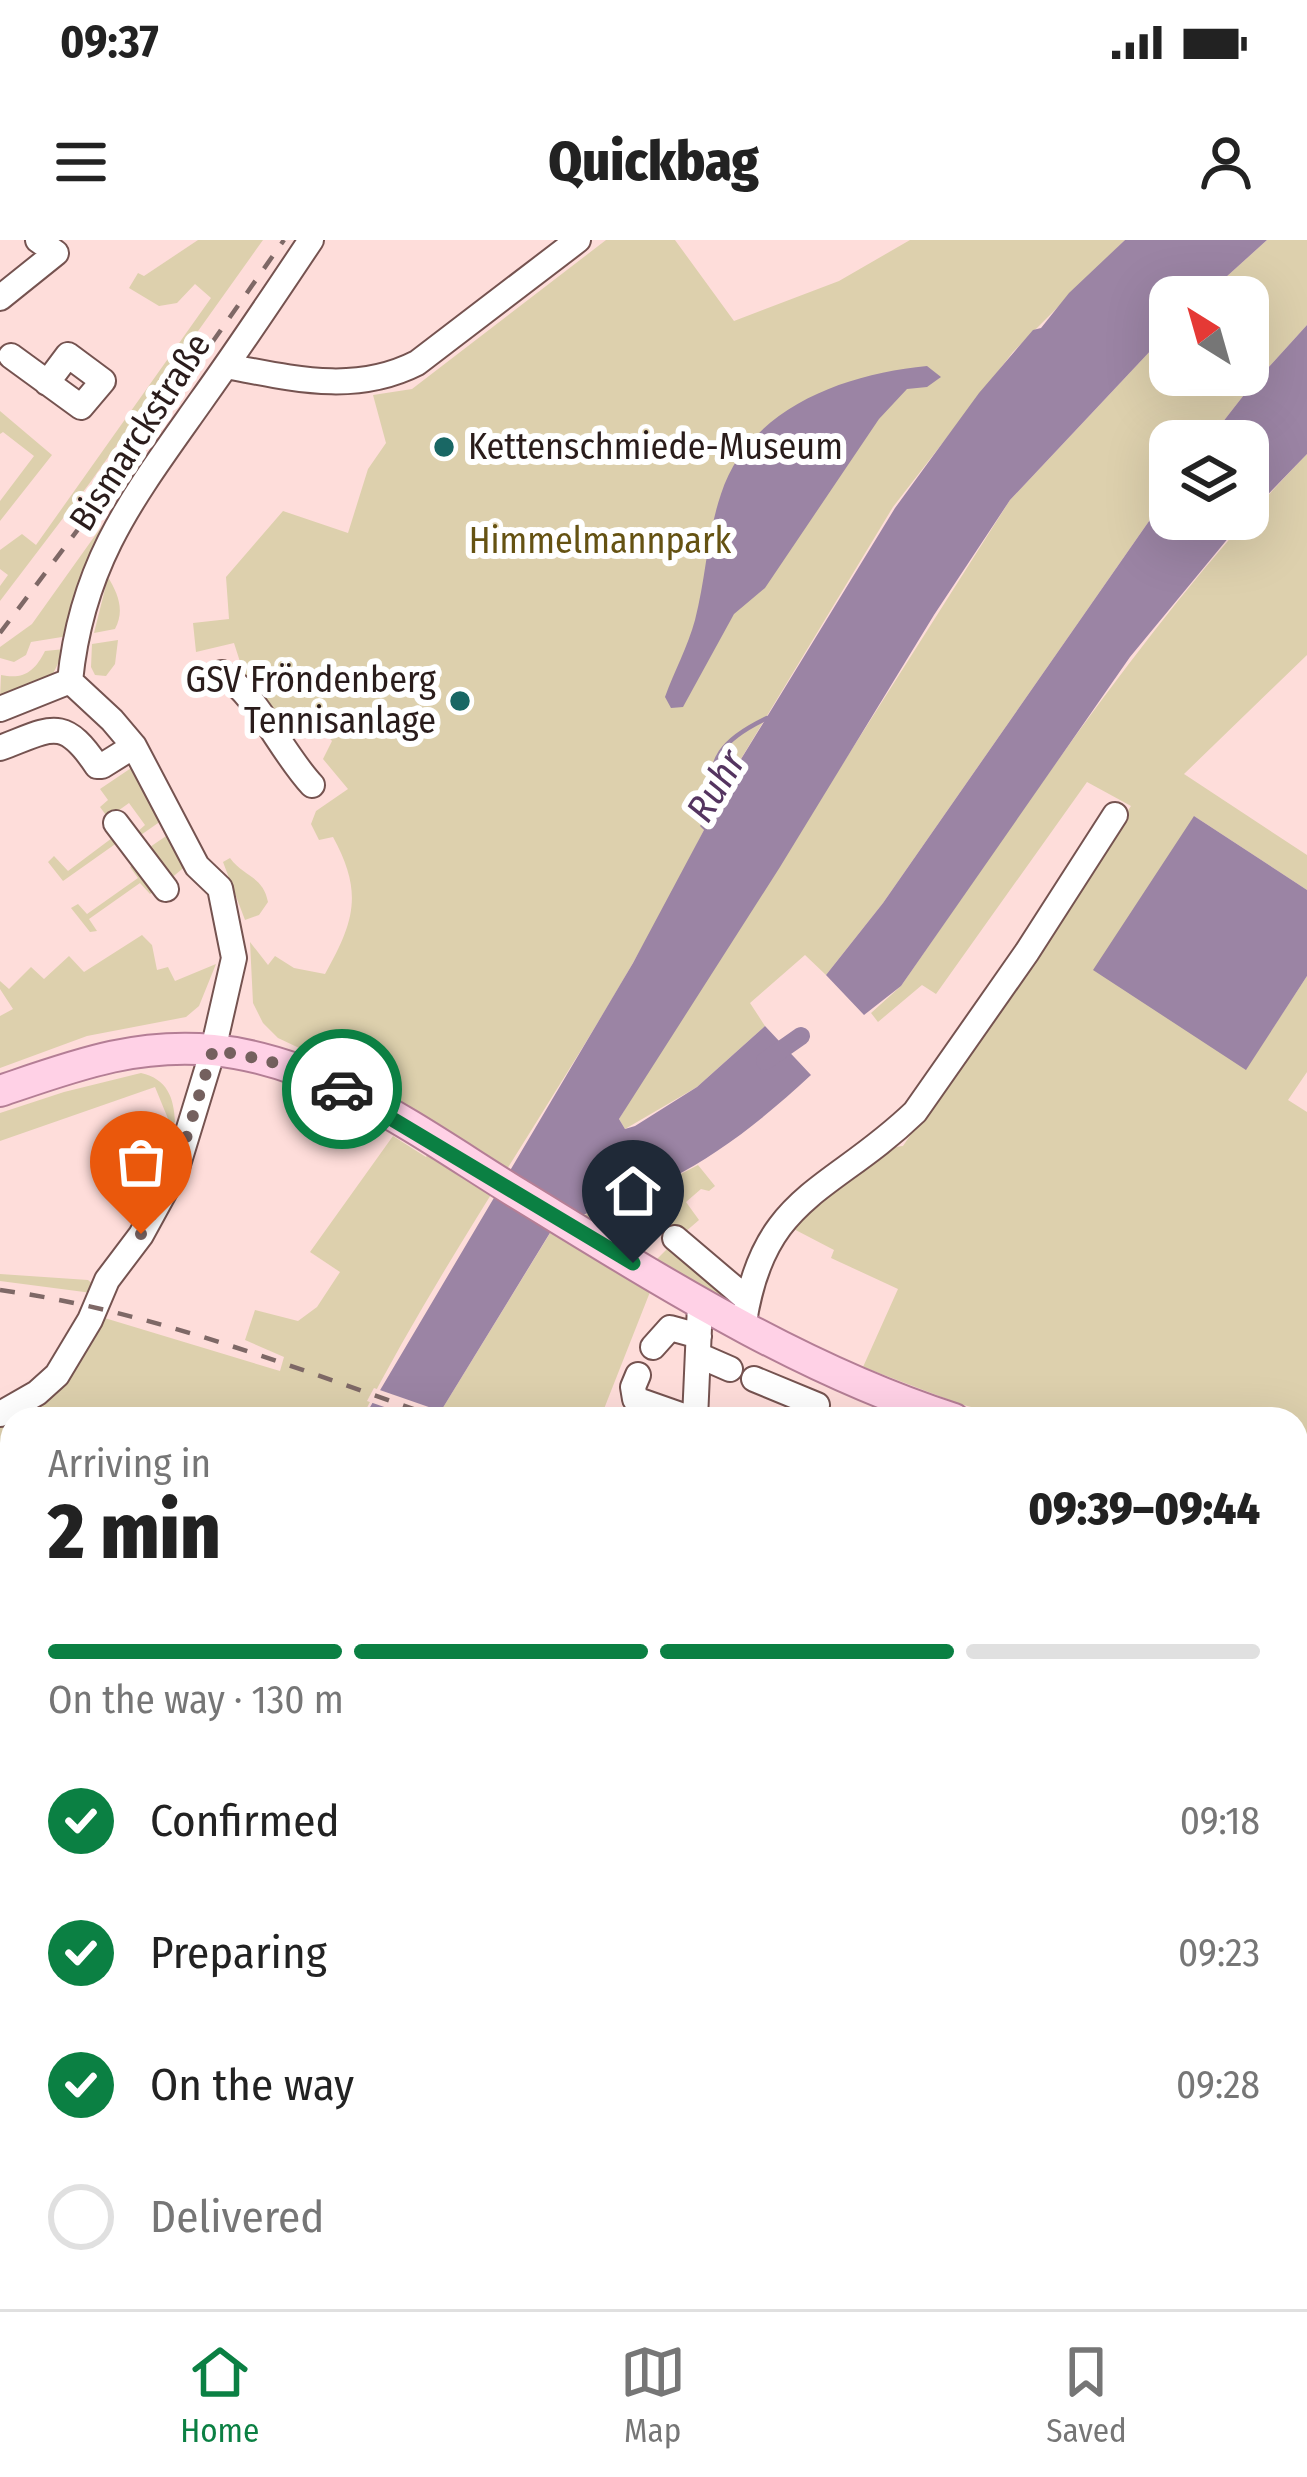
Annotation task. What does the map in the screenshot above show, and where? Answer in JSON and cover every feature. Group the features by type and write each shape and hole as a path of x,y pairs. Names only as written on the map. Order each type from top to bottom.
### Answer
{"main road":[{"path":"0,1091 120,1052 156,1048 246,1055 320,1077 700,1305 745,1314 830,1372 917,1407"}],"street":[{"path":"0,298 56,253 38,240"},
{"name":"Bismarckstraße","path":"70,681 74,641 102,552 125,509 311,240"},
{"path":"226,366 316,382 396,374 578,240"},
{"path":"4,348 47,382"},
{"path":"222,673 238,683 312,785"},
{"path":"0,709 70,681 112,720 134,746 197,866 202,895 228,930 234,958 213,1050 176,1171 141,1234 107,1280 57,1375 12,1407"},
{"path":"0,748 51,730 66,732 80,740 97,766 102,766 134,746"},
{"path":"745,1314 759,1256 788,1214 915,1112 1027,952 1114,815"},
{"path":"116,823 166,889"},
{"path":"675,1238 745,1314"},
{"path":"695,1407 700,1305"},
{"path":"653,1347 670,1328 805,1407"},
{"path":"816,1407 830,1372"},
{"path":"638,1376 635,1399 659,1407"}],"green space":[{"path":"198,240 263,240 0,601 0,586 8,575 0,569 0,550 22,534 36,545 211,298 195,284 177,303 159,306 129,288 138,273 144,276"},
{"name":"Himmelmannpark","path":"606,240 675,240 734,321 839,281 910,240 1125,240 1013,352 893,507 701,825 704,830 623,980 445,1270 368,1407 30,1407 62,1379 98,1316 280,1371 284,1357 245,1340 255,1310 298,1321 317,1307 340,1272 310,1252 393,1136 426,1157 442,1130 333,1064 278,1038 253,1003 250,942 268,965 275,956 294,968 325,974 343,938 352,906 349,874 333,837 319,840 311,824 316,811 348,789 323,759 332,741 308,713 282,734 250,693 234,643 196,652 193,623 229,619 226,577 283,511 348,533 368,469 386,443 373,395 412,389"},
{"path":"1267,240 1307,240 1307,325 1269,367 1269,276 1227,276"},
{"path":"1149,352 1149,396 1243,396 1224,420 1149,420 1149,521 883,903 826,975 805,955 750,1003 765,1026 697,1087 625,1129 619,1119 642,1080 1010,500"},
{"path":"0,411 52,455 0,521 0,501 34,456 0,434"},
{"path":"1307,454 1307,655 1184,774 1307,855 1307,890 1194,816 1246,1069 1307,976 1307,1072 1288,1100 1307,1112 1307,1407 960,1404 863,1367 898,1289 831,1258 834,1250 786,1225 861,1166 903,1146 1131,806 1087,782 936,994 922,985 878,1022 871,1013 901,986 1045,778 1229,540 1269,540 1269,495"},
{"path":"114,509 85,566 68,636 31,642 26,655 14,662 0,658 0,647 32,624"},
{"path":"108,577 120,615 115,629 94,633"},
{"path":"118,640 115,664 106,676 95,675 92,644"},
{"path":"65,649 53,674 0,698 1,675 22,675 33,669 45,651"},
{"path":"143,760 171,814 138,837 135,834 145,825 129,803 108,818 100,807 108,800 100,789"},
{"path":"178,828 194,859 169,880 147,849"},
{"path":"116,835 121,840 63,881 48,862 54,856 68,871"},
{"path":"230,858 266,893 268,902 259,915 245,920 223,862"},
{"path":"137,862 157,889 150,894 140,883 89,919 97,931 90,932 71,908 78,904 87,914 138,878 130,867"},
{"path":"142,935 152,945 157,970 168,967 175,981 216,964 199,1006 186,1017 87,1036 0,1068 0,1016 13,1009 0,981 9,989 31,967 44,979 69,956 84,972"},
{"path":"141,1073 157,1080 171,1097 175,1122 171,1126 155,1087 0,1141 0,1113"},
{"path":"698,1165 715,1186 709,1191 701,1189 686,1202 699,1220 684,1233 659,1229 628,1241 582,1216 635,1198"},
{"path":"552,1230 623,1266 621,1274 650,1292 605,1407 443,1407"},
{"path":"673,1243 741,1303 739,1310 657,1259"},
{"path":"0,1274 88,1280 95,1286 92,1293 0,1281"}],"shaded area":[{"path":"1125,240 1267,240 1227,276 1149,276 1149,352 1010,500 619,1119 625,1129 635,1126 697,1087 765,1026 811,1075 751,1126 693,1166 630,1197 556,1223 443,1407 370,1407 633,963 704,830 700,826 895,508 979,393 1033,330 1041,328 1069,293"},
{"path":"1307,325 1307,454 1269,493 1269,420 1224,420 1243,396 1269,396 1269,367"},
{"path":"927,366 941,377 927,387 907,389 879,419 765,588 734,614 683,707 671,708 665,697 695,620 713,525 734,464 753,439 803,401 864,377"},
{"path":"1149,521 1149,540 1227,540 1130,657 901,986 864,1015 826,975 883,903"},
{"path":"1194,816 1307,890 1307,976 1246,1070 1093,970"}],"pier":[{"path":"374,1388 429,1407 384,1407 367,1401"}],"waterway":[{"name":"Ruhr","path":"712,807 712,775 721,752 739,734 767,718"},
{"path":"765,1061 801,1036"}],"railway":[{"path":"0,633 122,471 284,240"},
{"path":"0,1290 169,1327 408,1407"}],"way so far":[{"path":"141,1234 176,1171 213,1050 320,1077 342,1089"}],"place":[{"name":"Kettenschmiede-Museum","path":"444,447"},
{"name":"GSV Fröndenberg Tennisanlage","path":"460,701"}],"route":[{"path":"342,1089 633,1263"}]}
